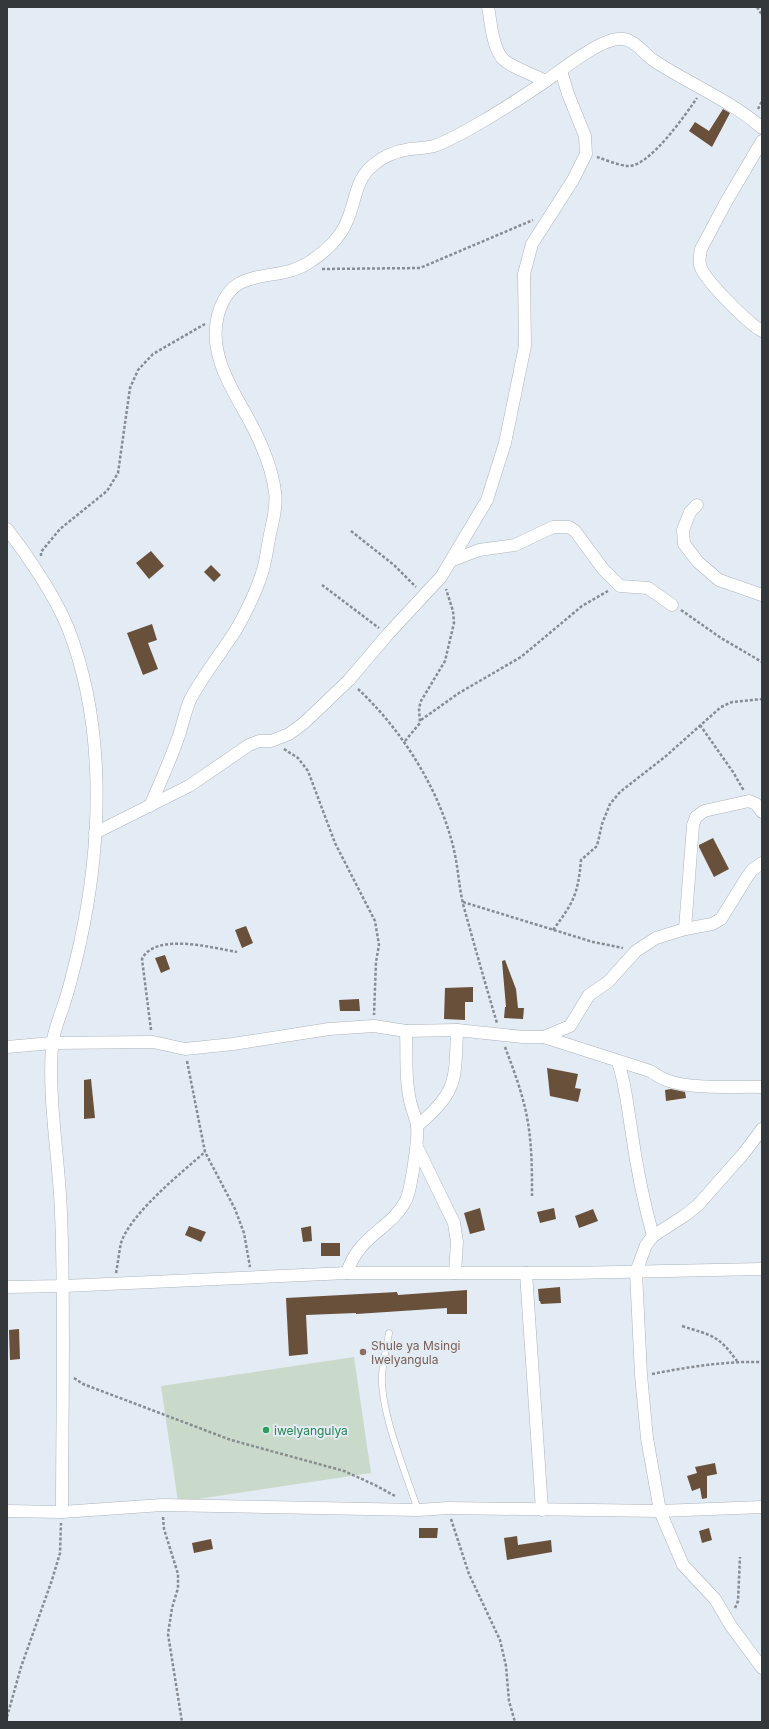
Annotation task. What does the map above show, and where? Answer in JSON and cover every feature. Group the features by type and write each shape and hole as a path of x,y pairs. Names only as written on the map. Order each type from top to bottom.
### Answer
{"street":[{"path":"488,7 497,49 502,58 546,81"},
{"path":"150,806 168,765 190,701 207,670 233,634 262,576 274,514 276,494 263,450 249,420 235,396 218,353 217,317 224,299 240,282 250,278 283,274 298,270 312,261 329,246 347,221 359,182 364,174 377,162 406,149 431,147 448,140 486,119 561,70 613,39 622,38 629,40 650,58 735,108 762,128"},
{"path":"95,833 189,786 249,745 259,741 271,741 289,734 304,723 349,680 388,634 441,577 453,560 487,500 505,443 525,346 524,274 532,244 573,180 586,154 584,136 568,94 561,70"},
{"path":"762,141 726,202 701,249 700,257 701,268 716,288 733,306 762,331"},
{"path":"697,506 690,512 683,530 684,544 704,567 719,580 762,595"},
{"path":"453,560 479,550 515,545 553,527 569,527 575,531 603,569 620,586 648,588 672,605"},
{"path":"7,529 20,545 45,586 67,627 80,667 90,710 97,774 95,833 80,942 52,1043 51,1087 61,1209 64,1286 62,1370 62,1512"},
{"path":"685,928 693,825 696,817 704,811 749,802 756,804 762,812"},
{"path":"544,1037 570,1026 589,995 612,978 636,951 656,938 685,928 712,924 721,919 749,873 762,863"},
{"path":"7,1047 52,1043 153,1042 185,1049 232,1044 329,1028 374,1026 406,1031 457,1030 544,1037 618,1062 650,1070 666,1080 679,1084 708,1087 762,1087"},
{"path":"417,1126 435,1110 448,1094 454,1079 457,1030"},
{"path":"348,1273 351,1261 356,1253 375,1232 397,1212 406,1200 417,1146 417,1126 409,1095 406,1031"},
{"path":"618,1062 626,1085 630,1127 642,1198 653,1236"},
{"path":"762,1129 744,1153 698,1205 653,1236 646,1245 636,1272 641,1376 647,1438 660,1511 683,1565 715,1599 731,1626 762,1668"},
{"path":"417,1146 454,1223 457,1242 455,1273"},
{"path":"7,1287 115,1284 348,1273 636,1272 762,1269"},
{"path":"526,1273 542,1510"},
{"path":"7,1511 62,1512 162,1505 418,1510 448,1508 660,1511 762,1507"}],"lane":[{"path":"389,1333 382,1374 383,1394 391,1426 418,1510"}],"path":[{"path":"757,7 762,15"},
{"path":"586,154 628,166 641,161 676,126 704,90"},
{"path":"319,269 420,268 512,230 554,210"},
{"path":"42,558 41,552 60,529 107,492 118,473 130,388 138,370 153,354 217,317"},
{"path":"351,531 394,565 424,596"},
{"path":"405,741 420,724 421,720 419,708 421,702 445,661 454,623 453,611 441,577"},
{"path":"322,584 388,634"},
{"path":"421,720 459,693 521,657 588,602 620,586"},
{"path":"672,605 721,638 762,662"},
{"path":"349,680 374,704 405,741 437,802 454,849 463,902 500,1034 519,1085 528,1122 532,1163 532,1196"},
{"path":"553,930 567,912 575,896 581,860 597,846 602,824 614,798 727,704 762,699"},
{"path":"700,725 733,772 749,802"},
{"path":"271,741 298,758 305,765 335,843 375,921 379,945 376,962 374,1026"},
{"path":"463,902 593,942 636,951"},
{"path":"153,1042 147,1008 142,959 145,952 150,948 163,944 175,943 237,952"},
{"path":"185,1049 205,1152 235,1209 244,1233 252,1277"},
{"path":"115,1284 122,1242 129,1228 143,1210 175,1178 205,1152"},
{"path":"682,1326 717,1338 724,1344 737,1362"},
{"path":"641,1376 684,1368 737,1362 762,1362"},
{"path":"62,1370 83,1384 231,1440 344,1471 375,1484 399,1499"},
{"path":"162,1505 164,1529 178,1574 178,1588 171,1611 168,1634 182,1722"},
{"path":"448,1508 469,1574 500,1640 506,1666 509,1700 514,1722"},
{"path":"7,1716 21,1667 60,1553 62,1512"},
{"path":"731,1626 738,1601 740,1557"}],"green space":[{"name":"iwelyangulya","path":"354,1357 371,1473 178,1502 161,1386"}],"building":[{"path":"723,109 730,113 712,147 689,131 695,122 709,131"},
{"path":"151,551 164,566 149,579 136,563"},
{"path":"211,565 221,575 214,582 204,572"},
{"path":"152,624 157,640 148,643 158,669 143,675 127,633"},
{"path":"713,838 729,869 714,877 699,847 699,845"},
{"path":"246,926 253,943 242,948 235,930"},
{"path":"165,955 170,969 161,973 155,958"},
{"path":"505,960 516,989 518,1008 524,1008 523,1019 504,1018 506,1007 502,961"},
{"path":"473,987 473,1002 465,1002 465,1020 444,1019 445,988"},
{"path":"359,999 360,1011 340,1011 339,1000"},
{"path":"547,1068 578,1074 575,1088 581,1089 578,1102 550,1096"},
{"path":"91,1079 95,1118 84,1119 84,1080"},
{"path":"671,1089 685,1092 686,1098 666,1101 665,1090"},
{"path":"480,1208 485,1230 470,1234 464,1213"},
{"path":"554,1208 556,1219 540,1223 537,1212"},
{"path":"593,1209 598,1221 579,1228 575,1216"},
{"path":"189,1226 206,1232 201,1242 185,1235"},
{"path":"311,1226 312,1241 303,1242 301,1228"},
{"path":"321,1243 340,1243 340,1256 321,1256"},
{"path":"560,1287 561,1303 541,1304 539,1301 538,1289"},
{"path":"467,1290 467,1314 447,1314 447,1308 356,1314 306,1315 308,1354 289,1356 286,1298 397,1292 398,1295"},
{"path":"19,1329 20,1359 10,1360 9,1330"},
{"path":"715,1463 717,1474 707,1476 707,1498 702,1499 700,1488 692,1491 687,1476 697,1473 695,1467"},
{"path":"419,1528 438,1528 437,1538 419,1538"},
{"path":"709,1528 712,1540 702,1543 699,1531"},
{"path":"517,1536 518,1545 551,1540 552,1552 507,1560 504,1538"},
{"path":"211,1539 213,1549 194,1553 192,1543"}],"place":[{"name":"Shule ya Msingi Iwelyangula","path":"363,1352"},
{"name":"iwelyangulya","path":"266,1430"}]}
